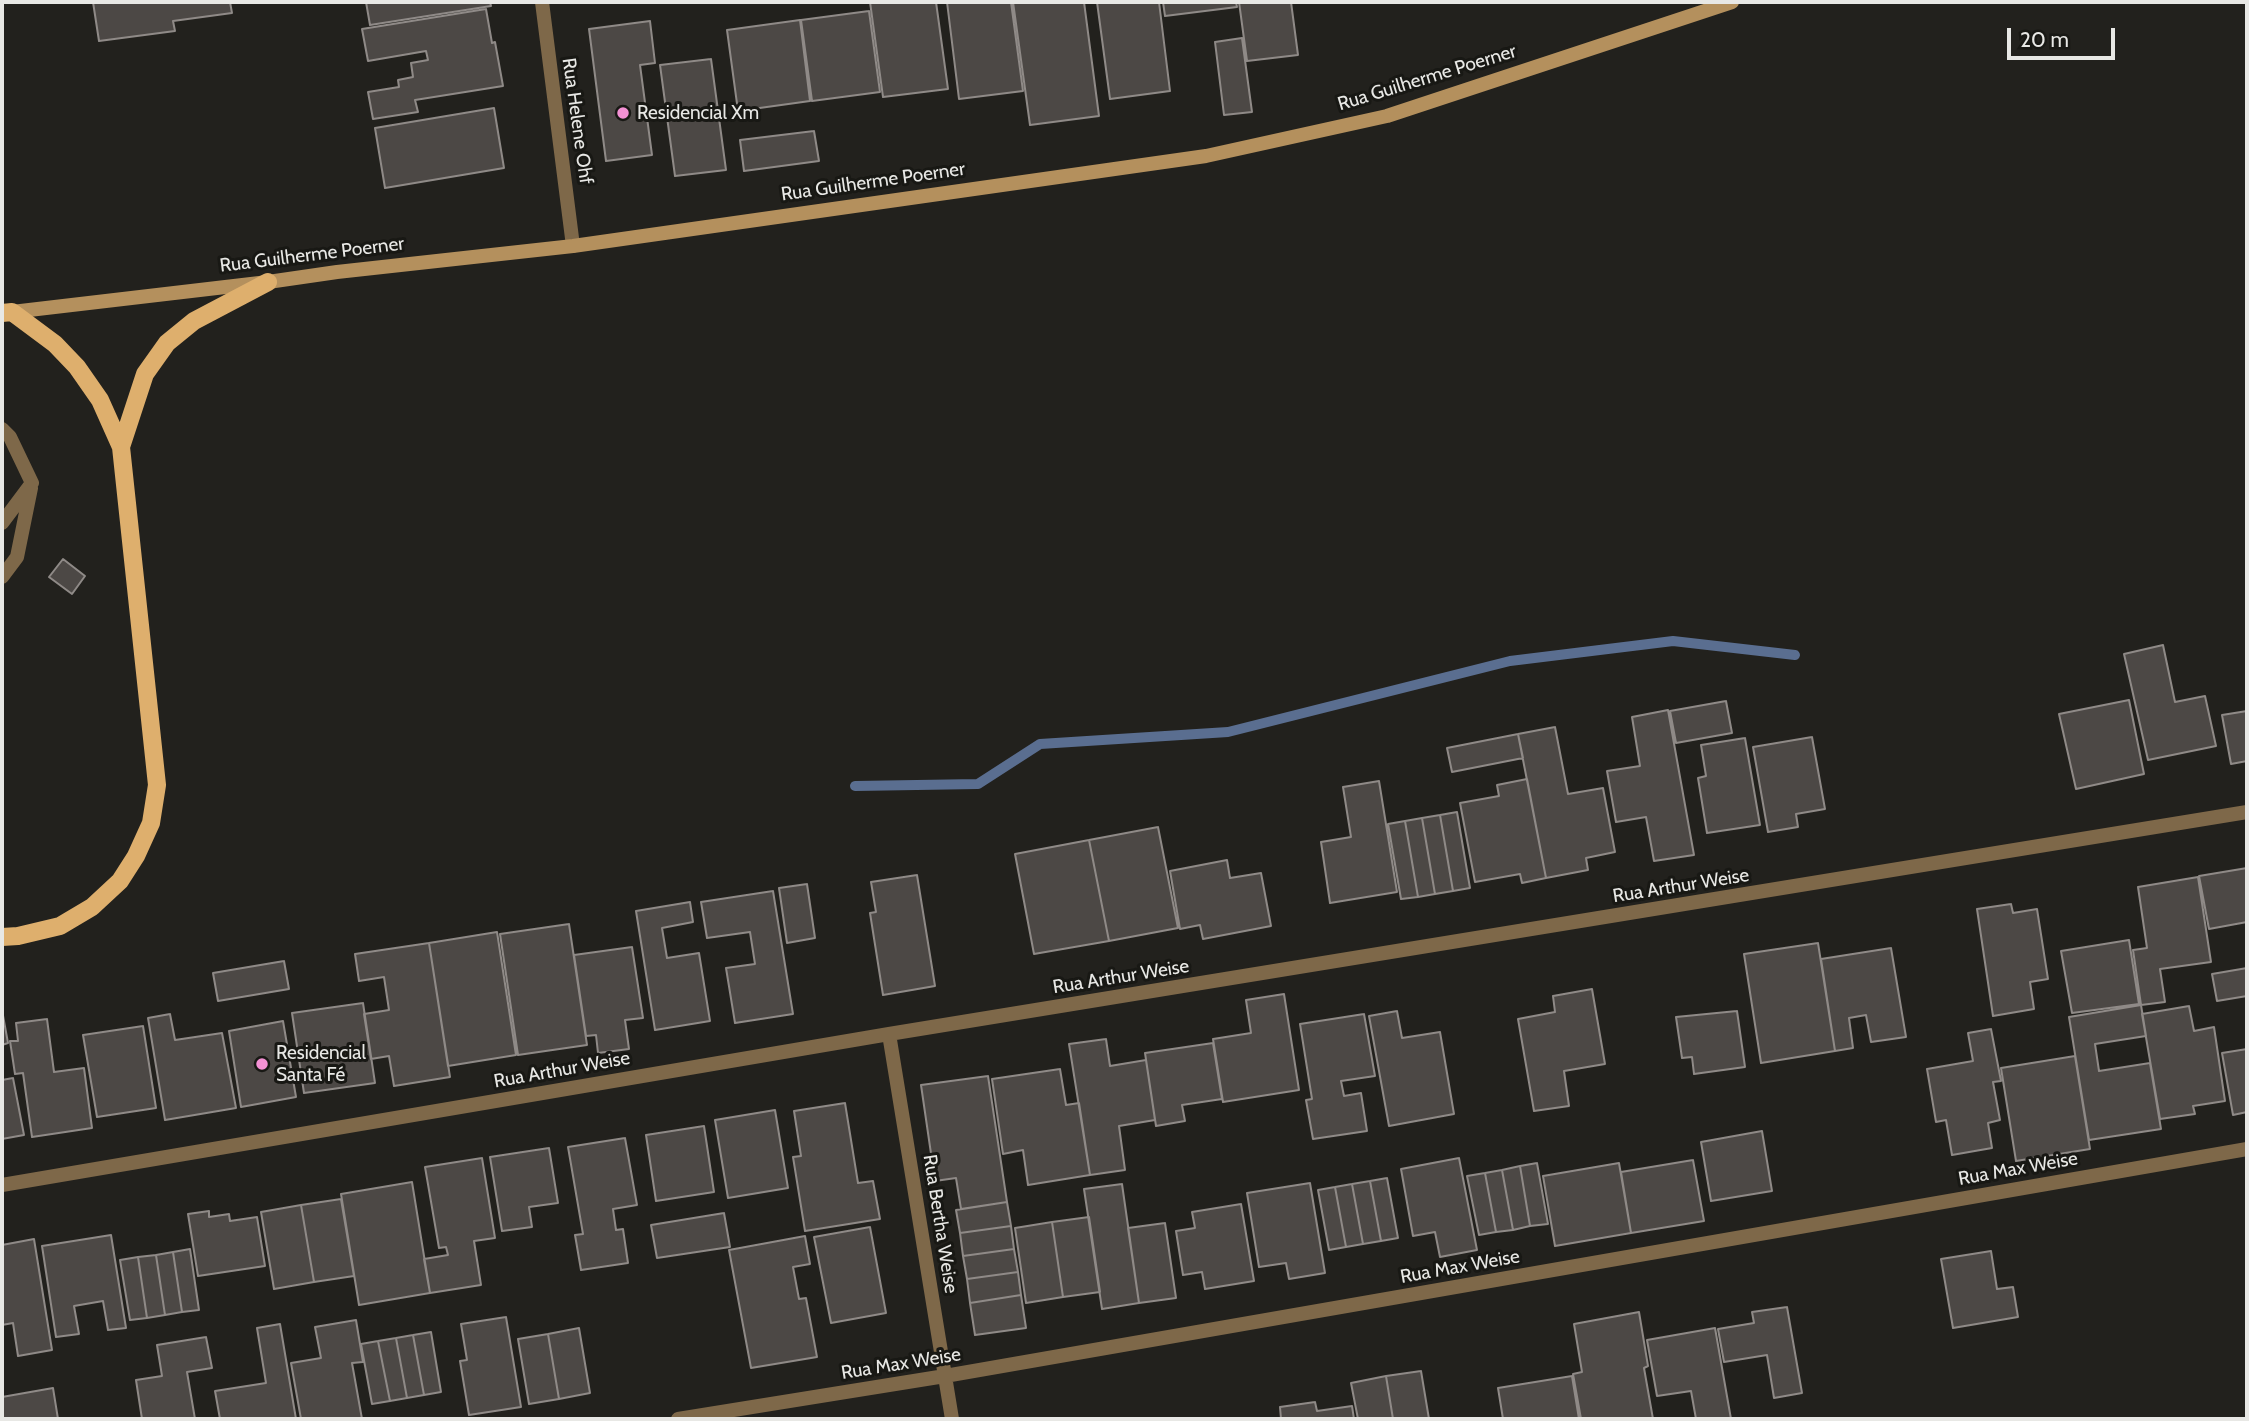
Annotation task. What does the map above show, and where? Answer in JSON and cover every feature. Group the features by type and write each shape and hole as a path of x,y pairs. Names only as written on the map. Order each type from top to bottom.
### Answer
{"main road":[{"path":"121,447 145,374 167,343 194,321 268,282"},
{"path":"2,937 60,926 92,907 120,881 136,856 151,823 157,785 121,447 100,400 77,367 55,344 7,313"}],"street":[{"name":"Rua Helene Ohf","path":"542,2 573,246"},
{"name":"Rua Guilherme Poerner","path":"7,313 573,246 1206,156 1387,116 1732,2"},
{"path":"2,429 10,437 32,484 17,557 2,577"},
{"path":"2,523 32,484"},
{"name":"Rua Arthur Weise","path":"2,1185 889,1034 2247,812"},
{"name":"Rua Bertha Weise","path":"889,1034 952,1419"},
{"name":"Rua Max Weise","path":"678,1419 945,1376 2247,1149"}],"building":[{"path":"93,2 230,2 232,13 173,21 175,31 99,41"},
{"path":"366,2 490,2 491,6 370,25"},
{"path":"870,2 936,2 948,89 883,97"},
{"path":"947,2 1011,2 1023,91 959,99"},
{"path":"1013,2 1084,2 1099,116 1030,125"},
{"path":"1097,2 1159,2 1170,91 1110,99"},
{"path":"1163,2 1236,2 1237,7 1165,16"},
{"path":"1239,2 1291,2 1298,55 1247,61"},
{"path":"486,9 503,86 415,100 418,112 373,119 368,92 399,87 398,80 413,77 411,63 428,60 426,51 368,61 362,29"},
{"path":"869,11 880,92 812,101 801,20"},
{"path":"800,20 810,101 738,111 727,30"},
{"name":"Residencial Xm","path":"650,21 655,63 640,65 652,155 606,161 589,29"},
{"path":"1242,38 1252,112 1224,115 1215,42"},
{"path":"711,59 726,170 675,176 660,65"},
{"path":"494,108 504,168 385,188 375,128"},
{"path":"814,131 819,161 744,171 740,140"},
{"path":"63,559 85,576 72,594 49,577"},
{"path":"2163,645 2175,702 2205,696 2216,746 2148,760 2124,654"},
{"path":"2129,700 2144,774 2076,789 2059,714"},
{"path":"1726,701 1732,733 1676,743 1670,711"},
{"path":"1668,710 1694,855 1654,861 1646,817 1616,822 1607,771 1640,766 1632,717"},
{"path":"2247,711 2247,761 2231,764 2222,715"},
{"path":"1555,727 1568,794 1603,788 1615,852 1586,858 1588,870 1546,878 1518,734"},
{"path":"1518,734 1523,758 1452,772 1447,748"},
{"path":"1812,737 1825,809 1796,814 1798,827 1768,832 1753,747"},
{"path":"1745,738 1760,825 1707,833 1698,778 1706,776 1701,745"},
{"path":"1527,779 1546,878 1522,883 1520,874 1475,882 1460,803 1499,796 1497,785"},
{"path":"1379,781 1397,892 1330,903 1321,842 1351,837 1343,787"},
{"path":"1457,812 1470,888 1453,891 1440,815"},
{"path":"1440,815 1453,891 1435,894 1422,818"},
{"path":"1422,818 1435,894 1418,897 1405,821"},
{"path":"1405,821 1418,897 1401,899 1388,824"},
{"path":"1158,827 1178,928 1109,941 1089,840"},
{"path":"1089,840 1109,941 1034,954 1015,854"},
{"path":"1227,860 1230,878 1261,873 1271,926 1203,939 1200,925 1180,929 1170,871"},
{"path":"2247,868 2247,922 2209,929 2199,876"},
{"path":"917,875 935,986 883,995 870,913 876,912 871,882"},
{"path":"2198,877 2211,962 2160,969 2165,1002 2141,1005 2133,950 2147,948 2138,887"},
{"path":"807,884 815,938 787,943 779,888"},
{"path":"773,891 793,1014 735,1023 726,968 755,964 750,932 707,938 701,902"},
{"path":"690,902 693,922 662,928 667,958 699,953 710,1021 655,1030 636,911"},
{"path":"2011,904 2013,913 2037,909 2048,979 2030,982 2034,1009 1993,1016 1977,909"},
{"path":"569,924 587,1045 518,1055 500,934"},
{"path":"497,932 516,1055 448,1066 429,943"},
{"path":"2129,940 2139,1004 2072,1013 2061,951"},
{"path":"429,943 450,1077 394,1086 389,1056 371,1059 364,1014 389,1010 384,977 359,981 355,954"},
{"path":"1818,943 1835,1051 1761,1063 1744,954"},
{"path":"632,947 643,1018 625,1020 629,1049 598,1053 596,1035 586,1036 574,955"},
{"path":"1891,948 1906,1037 1871,1042 1866,1015 1849,1018 1853,1048 1835,1051 1821,959"},
{"path":"284,961 289,989 218,1001 213,973"},
{"path":"2247,968 2247,996 2217,1001 2212,974"},
{"path":"1592,989 1605,1064 1564,1071 1569,1106 1534,1111 1518,1019 1555,1012 1553,996"},
{"path":"1284,994 1299,1090 1223,1102 1213,1039 1251,1033 1246,1000"},
{"path":"363,1003 375,1083 304,1093 292,1013"},
{"path":"2141,1005 2146,1036 2095,1044 2099,1071 2150,1063 2161,1129 2089,1140 2069,1017"},
{"path":"2189,1006 2194,1031 2214,1027 2225,1101 2193,1106 2195,1114 2160,1119 2142,1014"},
{"path":"2,1010 8,1043 2,1045"},
{"path":"1397,1011 1402,1038 1440,1032 1454,1114 1389,1126 1369,1016"},
{"path":"1737,1011 1745,1067 1694,1074 1692,1057 1682,1058 1676,1017"},
{"path":"170,1014 175,1040 222,1033 236,1108 165,1120 148,1018"},
{"path":"1364,1014 1375,1076 1341,1081 1344,1096 1361,1093 1367,1131 1313,1139 1306,1100 1312,1099 1300,1024"},
{"path":"47,1019 54,1072 84,1068 92,1128 32,1137 23,1073 15,1074 10,1041 18,1041 16,1023"},
{"name":"Residencial Santa Fé","path":"283,1021 296,1097 241,1107 229,1031"},
{"path":"143,1026 156,1108 97,1117 83,1035"},
{"path":"1991,1029 2001,1081 1993,1082 2000,1120 1988,1123 1992,1148 1952,1155 1946,1120 1936,1122 1927,1069 1973,1061 1968,1033"},
{"path":"1106,1039 1110,1066 1146,1060 1155,1120 1119,1126 1125,1170 1090,1175 1069,1044"},
{"path":"1213,1043 1222,1099 1182,1105 1185,1121 1156,1126 1145,1053"},
{"path":"2247,1049 2247,1112 2233,1115 2222,1053"},
{"path":"2075,1056 2090,1149 2016,1161 2001,1068"},
{"path":"1060,1069 1066,1105 1079,1103 1090,1175 1028,1185 1023,1150 1003,1154 992,1079"},
{"path":"988,1076 1007,1202 961,1209 956,1178 935,1181 921,1085"},
{"path":"13,1078 24,1135 2,1139 2,1080"},
{"path":"845,1103 858,1183 873,1181 880,1219 805,1231 793,1157 801,1156 794,1111"},
{"path":"775,1110 788,1188 728,1198 715,1120"},
{"path":"704,1126 714,1192 656,1201 646,1135"},
{"path":"1762,1131 1772,1191 1711,1201 1701,1142"},
{"path":"625,1138 637,1205 613,1209 616,1230 623,1229 628,1263 581,1270 575,1235 583,1234 568,1147"},
{"path":"549,1148 558,1203 529,1207 532,1227 502,1231 490,1157"},
{"path":"482,1158 495,1238 474,1241 481,1285 430,1293 424,1259 448,1255 446,1247 439,1248 425,1167"},
{"path":"1459,1158 1477,1250 1440,1257 1435,1232 1413,1236 1401,1169"},
{"path":"1693,1160 1704,1221 1631,1233 1621,1172"},
{"path":"1537,1163 1548,1224 1530,1226 1520,1166"},
{"path":"1619,1163 1631,1233 1555,1246 1543,1176"},
{"path":"1520,1166 1530,1226 1513,1230 1502,1170"},
{"path":"1502,1170 1513,1230 1496,1232 1485,1173"},
{"path":"1485,1173 1496,1232 1479,1235 1467,1176"},
{"path":"1387,1178 1398,1238 1381,1241 1370,1181"},
{"path":"1370,1181 1381,1241 1363,1244 1352,1184"},
{"path":"412,1182 430,1293 359,1305 341,1194"},
{"path":"1310,1183 1325,1273 1289,1279 1286,1263 1259,1267 1247,1193"},
{"path":"1122,1184 1139,1303 1102,1309 1084,1189"},
{"path":"1352,1184 1363,1244 1346,1247 1335,1187"},
{"path":"1335,1187 1346,1247 1329,1250 1318,1190"},
{"path":"341,1199 354,1276 314,1282 301,1205"},
{"path":"1007,1202 1011,1226 960,1233 956,1210"},
{"path":"1241,1204 1254,1281 1205,1289 1202,1272 1183,1275 1176,1231 1195,1228 1192,1212"},
{"path":"301,1205 314,1282 274,1289 261,1212"},
{"path":"209,1211 209,1217 229,1214 230,1221 257,1217 265,1266 198,1276 188,1214"},
{"path":"724,1213 730,1247 657,1258 651,1225"},
{"path":"1089,1217 1100,1292 1063,1297 1052,1222"},
{"path":"1052,1222 1063,1297 1026,1303 1015,1228"},
{"path":"1165,1223 1176,1298 1139,1303 1128,1228"},
{"path":"1011,1226 1014,1249 963,1256 960,1233"},
{"path":"870,1227 886,1313 831,1323 814,1237"},
{"path":"111,1235 126,1328 108,1330 103,1301 74,1306 79,1334 56,1337 42,1246"},
{"path":"805,1236 810,1264 793,1267 799,1299 806,1298 817,1357 751,1368 729,1250"},
{"path":"34,1239 52,1350 18,1356 13,1323 2,1325 2,1245"},
{"path":"190,1249 199,1310 182,1312 173,1252"},
{"path":"1014,1249 1018,1272 967,1279 963,1256"},
{"path":"1991,1251 1997,1289 2013,1287 2018,1317 1953,1328 1941,1259"},
{"path":"173,1252 182,1312 165,1315 156,1255"},
{"path":"156,1255 165,1315 147,1318 138,1257"},
{"path":"138,1257 147,1318 130,1320 120,1260"},
{"path":"1018,1272 1021,1295 970,1303 967,1279"},
{"path":"1021,1295 1026,1328 975,1335 970,1303"},
{"path":"1787,1307 1802,1393 1774,1398 1767,1355 1724,1362 1718,1329 1754,1323 1752,1312"},
{"path":"1639,1312 1648,1366 1644,1368 1653,1419 1581,1419 1573,1374 1582,1372 1574,1324"},
{"path":"506,1317 521,1407 469,1415 460,1361 467,1360 461,1324"},
{"path":"356,1320 363,1362 352,1363 362,1419 301,1419 291,1363 321,1358 315,1327"},
{"path":"280,1324 296,1419 220,1419 215,1391 266,1383 257,1328"},
{"path":"579,1328 590,1393 559,1399 548,1334"},
{"path":"1715,1328 1731,1419 1696,1419 1691,1391 1657,1396 1647,1340"},
{"path":"431,1332 441,1392 424,1395 413,1335"},
{"path":"548,1334 559,1399 529,1404 518,1339"},
{"path":"413,1335 424,1395 407,1398 396,1338"},
{"path":"206,1337 212,1368 187,1372 195,1419 142,1419 136,1380 162,1376 157,1345"},
{"path":"396,1338 407,1398 390,1401 378,1341"},
{"path":"378,1341 390,1401 372,1404 361,1344"},
{"path":"1421,1371 1429,1419 1393,1419 1386,1376"},
{"path":"1386,1376 1393,1419 1358,1419 1351,1383"},
{"path":"1572,1376 1579,1419 1503,1419 1498,1388"},
{"path":"53,1388 58,1419 2,1419 2,1397"},
{"path":"1315,1402 1317,1411 1352,1406 1354,1419 1281,1419 1280,1407"}],"waterway":[{"path":"855,786 978,784 1040,744 1228,732 1510,661 1673,641 1795,655"}],"place":[{"name":"Residencial Xm","path":"623,113"},
{"name":"Residencial Santa Fé","path":"262,1064"}]}
